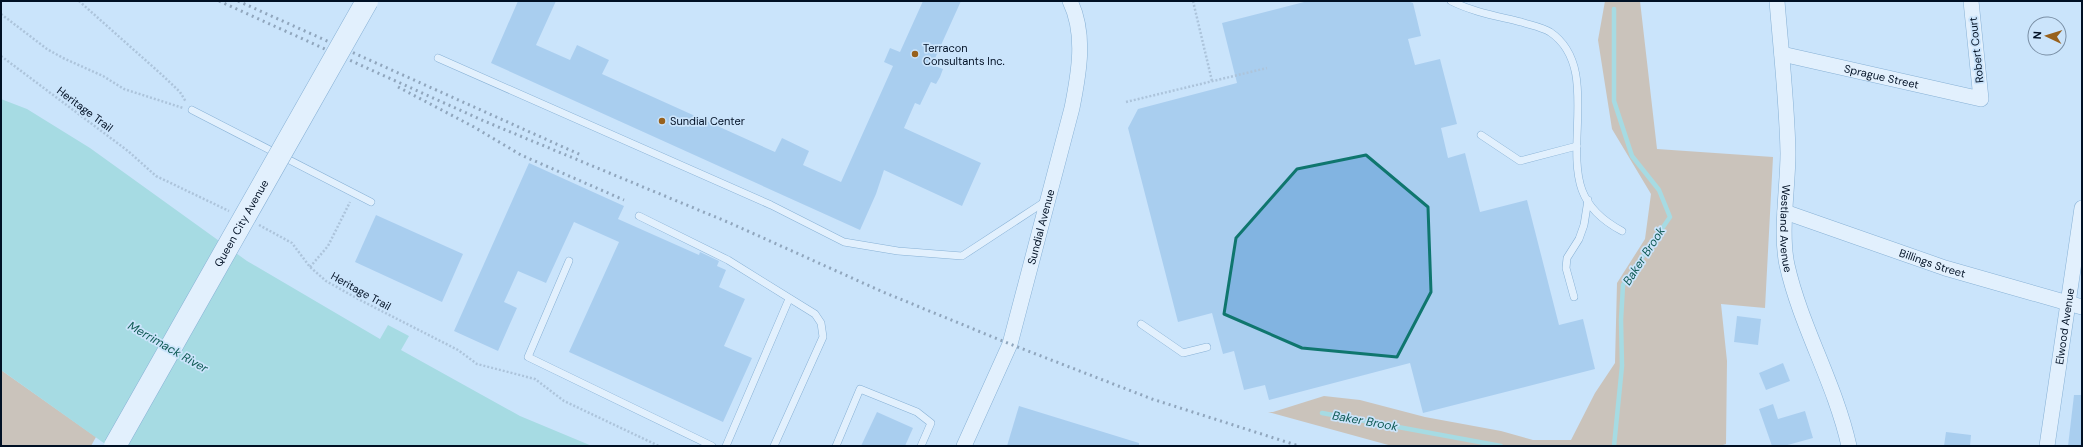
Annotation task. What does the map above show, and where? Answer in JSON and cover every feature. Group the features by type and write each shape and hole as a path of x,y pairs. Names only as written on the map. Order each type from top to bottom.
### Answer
{"main road":[{"name":"Queen City Avenue","path":"115,446 367,1"}],"street":[{"name":"Sundial Avenue","path":"964,446 1010,344 1079,74 1079,39 1070,1"},
{"name":"Westland Avenue","path":"1777,1 1787,120 1785,212 1787,264 1796,296 1837,402 1849,446"},
{"name":"Robert Court","path":"1971,1 1981,99"},
{"name":"Sprague Street","path":"1782,54 1981,99"},
{"name":"Elwood Avenue","path":"2047,446 2075,306 2082,208"},
{"name":"Billings Street","path":"1785,212 1945,268 2075,306"}],"lane":[{"path":"1451,1 1472,9 1549,32 1564,45 1572,61 1578,100 1578,170 1582,190 1597,213 1608,223 1622,231"},
{"path":"438,58 771,205 844,242 898,251 962,256 1048,200"},
{"path":"192,110 371,202"},
{"path":"1481,135 1520,161 1577,146"},
{"path":"1574,298 1566,268 1567,258 1579,239 1584,225 1588,200"},
{"path":"639,216 728,260 815,314 821,323 823,337 774,446"},
{"path":"569,262 528,357 712,446"},
{"path":"726,446 789,299"},
{"path":"1141,324 1183,353 1207,347"},
{"path":"836,446 860,389 917,412 931,424 921,446"}],"path":[{"path":"79,1 180,92 192,110"},
{"path":"1193,1 1212,81"},
{"path":"1,14 47,49 102,76 124,89 192,110"},
{"name":"Heritage Trail","path":"1,56 128,151 156,176 236,214"},
{"path":"1126,102 1267,68"},
{"path":"310,267 328,246 354,194"},
{"name":"Heritage Trail","path":"256,224 292,243 310,267 326,281 394,319 458,350 477,364 535,379 564,401 659,446"}],"highlighted area":[{"path":"1366,155 1428,207 1431,292 1397,357 1302,348 1224,314 1236,238 1297,169"}],"shaded area":[{"path":"1605,1 1640,1 1657,149 1773,157 1765,308 1721,304 1727,361 1726,444 1720,446 1392,446 1268,412 1273,412 1324,396 1360,400 1425,417 1501,431 1533,440 1571,440 1595,393 1615,363 1617,283 1645,239 1651,194 1612,129 1598,40"},
{"path":"1,370 96,437 91,446 1,446"}],"water":[{"name":"Merrimack River","path":"1,99 27,109 90,148 247,261 380,339 388,325 409,336 401,350 520,416 592,446 108,446 1,370"}],"building":[{"name":"Sundial Center","path":"518,1 556,1 536,45 570,60 577,45 609,60 602,74 775,152 782,138 809,151 803,165 841,182 893,66 884,62 890,48 900,52 923,1 961,1 932,65 943,69 940,77 936,84 931,82 920,105 915,103 904,128 981,163 962,206 884,170 876,194 860,230 491,63"},
{"path":"1308,1 1407,1 1413,3 1421,36 1408,39 1415,65 1440,59 1457,124 1441,128 1448,158 1465,153 1480,212 1527,200 1559,325 1583,319 1595,369 1423,413 1410,363 1269,400 1265,385 1244,390 1234,351 1223,354 1212,313 1178,322 1128,128 1138,109 1237,83 1222,23"},
{"path":"529,163 624,206 618,219 699,255 700,252 719,261 717,266 726,270 719,287 745,299 724,346 752,358 723,422 569,352 619,242 574,222 546,283 518,271 504,302 517,308 498,351 454,331"},
{"path":"376,215 463,254 442,302 355,262"},
{"path":"1737,316 1761,319 1758,345 1734,342"},
{"path":"1783,363 1790,381 1766,390 1759,373"},
{"path":"2074,395 2082,395 2082,446 2068,446"},
{"path":"1773,404 1778,419 1805,411 1813,438 1784,446 1772,446 1759,409"},
{"path":"1019,406 1139,443 1139,446 1007,446"},
{"path":"877,412 913,428 905,446 861,446"},
{"path":"1946,432 1971,435 1970,446 1944,446"}],"waterway":[{"name":"Baker Brook","path":"1614,9 1614,101 1632,156 1659,190 1670,217 1623,285 1621,320 1622,366 1614,446"},
{"name":"Baker Brook","path":"1322,413 1501,446"}],"railway":[{"path":"219,1 484,121 730,223 883,292 1010,344 1152,399 1299,446"},
{"path":"238,1 581,155"},
{"path":"398,87 474,127 521,155 624,200"}],"place":[{"name":"Terracon Consultants Inc.","path":"915,54"},
{"name":"Sundial Center","path":"662,121"}]}
